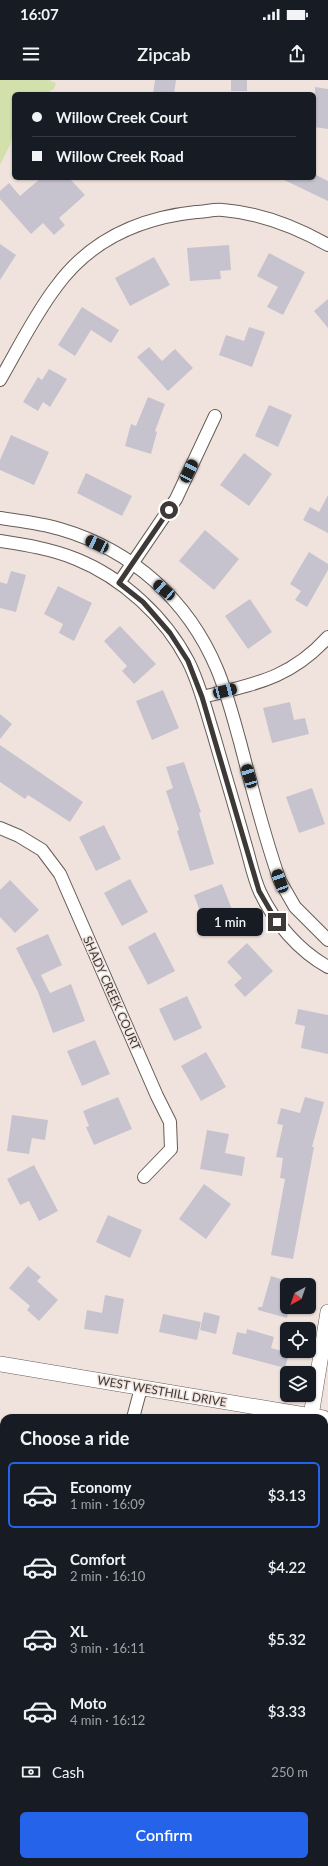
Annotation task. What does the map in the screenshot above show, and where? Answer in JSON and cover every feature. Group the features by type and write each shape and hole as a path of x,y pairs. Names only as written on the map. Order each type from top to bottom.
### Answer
{"street":[{"path":"0,380 34,320 56,286 80,260 109,238 145,222 182,214 222,210 260,216 296,228 328,245"},
{"path":"119,583 176,499 215,416"},
{"path":"0,518 59,529 109,549 133,564 164,590 181,607 207,648 225,691 280,881 295,907 328,940"},
{"path":"0,541 40,548 75,559 91,566 119,583 143,602 170,633 188,661 202,697 259,891 277,922 306,952 328,967"},
{"path":"202,697 265,681 291,669 315,652 328,637"},
{"name":"SHADY CREEK COURT","path":"0,828 20,836 42,850 60,874 157,1096 170,1122 171,1148 144,1177"},
{"path":"317,1414 328,1312"},
{"name":"WEST WESTHILL DRIVE","path":"0,1364 294,1414"},
{"path":"134,1414 141,1388"}],"green space":[{"path":"0,80 49,80 56,83 54,89 49,92 12,92 12,137 10,145 0,165"}],"building":[{"path":"155,80 176,80 174,92 153,92"},
{"path":"231,80 247,80 247,91 231,91"},
{"path":"315,87 328,89 328,129 316,127"},
{"path":"316,175 328,181 328,201 284,180 316,180"},
{"path":"39,180 71,180 85,195 59,218 65,225 54,235 43,223 31,234 0,199 0,191 9,183 20,196"},
{"path":"0,244 16,255 0,280"},
{"path":"229,245 231,270 220,271 221,279 190,281 187,248"},
{"path":"269,253 305,272 283,315 267,307 278,287 257,276"},
{"path":"154,257 170,285 130,306 115,278"},
{"path":"328,299 328,328 314,311"},
{"path":"82,307 119,330 111,343 91,330 75,356 58,345"},
{"path":"249,327 265,332 252,367 219,355 226,335 244,341"},
{"path":"149,347 162,361 175,349 193,368 168,391 137,357"},
{"path":"49,369 67,379 50,407 43,402 38,411 23,402 38,377 42,380"},
{"path":"148,397 165,404 155,431 157,432 151,454 125,446 131,424 136,426"},
{"path":"269,405 292,415 278,447 255,436"},
{"path":"11,435 49,452 34,485 0,470 0,460"},
{"path":"244,453 272,474 249,506 220,485"},
{"path":"86,473 132,496 122,516 77,493"},
{"path":"328,495 328,533 303,520 310,507 319,512"},
{"path":"205,530 239,559 214,590 179,561"},
{"path":"309,552 328,564 328,570 307,607 295,600 301,591 290,584"},
{"path":"11,571 26,575 16,612 0,608 0,582 7,584"},
{"path":"58,586 92,603 74,641 59,633 63,624 44,614"},
{"path":"250,599 272,632 248,649 225,616"},
{"path":"120,626 156,664 134,684 122,671 127,666 104,641"},
{"path":"163,690 179,728 152,740 136,701"},
{"path":"290,702 294,720 305,718 309,734 272,743 263,708"},
{"path":"0,714 12,724 0,739"},
{"path":"0,745 83,802 70,822 28,795 25,799 0,782"},
{"path":"184,762 201,812 199,813 214,864 190,871 177,831 179,830 166,791 173,788 166,767"},
{"path":"312,788 325,824 299,833 286,797"},
{"path":"104,825 121,859 96,871 79,837"},
{"path":"130,879 148,912 122,926 104,893"},
{"path":"10,880 39,910 15,933 0,917 0,890"},
{"path":"222,884 237,922 208,933 194,895"},
{"path":"155,932 175,971 148,985 128,947"},
{"path":"48,934 62,965 41,975 50,993 71,984 85,1021 53,1033 38,992 16,948"},
{"path":"247,943 273,971 245,997 234,985 242,978 227,962"},
{"path":"187,996 202,1028 174,1041 159,1009"},
{"path":"298,1009 328,1015 328,1054 301,1048 305,1026 295,1024"},
{"path":"95,1040 110,1074 82,1086 67,1051"},
{"path":"206,1052 226,1087 201,1101 181,1066"},
{"path":"118,1097 132,1129 94,1145 86,1127 89,1126 83,1111"},
{"path":"305,1097 324,1102 312,1147 314,1147 293,1259 271,1255 285,1179 280,1178 283,1158 276,1157 283,1125 277,1124 281,1108 300,1113"},
{"path":"12,1115 48,1120 45,1140 32,1138 29,1154 7,1151"},
{"path":"207,1130 229,1134 225,1153 245,1157 242,1176 200,1169"},
{"path":"34,1165 58,1211 39,1221 29,1201 20,1205 7,1179"},
{"path":"204,1184 231,1204 206,1239 179,1219"},
{"path":"108,1215 142,1230 130,1258 96,1242"},
{"path":"28,1266 41,1277 37,1281 58,1300 39,1321 27,1310 30,1306 9,1288"},
{"path":"271,1276 280,1279 280,1314 288,1314 287,1318 258,1310 258,1307 262,1307"},
{"path":"105,1295 124,1299 118,1334 84,1329 87,1310 102,1313"},
{"path":"204,1312 220,1316 216,1334 200,1330"},
{"path":"163,1314 201,1322 197,1340 159,1332"},
{"path":"247,1329 274,1337 271,1348 280,1350 280,1358 288,1358 286,1366 280,1367 232,1354 237,1332 246,1334"}],"route":[{"path":"169,510 119,583 143,602 170,633 188,661 202,697 259,891 277,922"}]}
